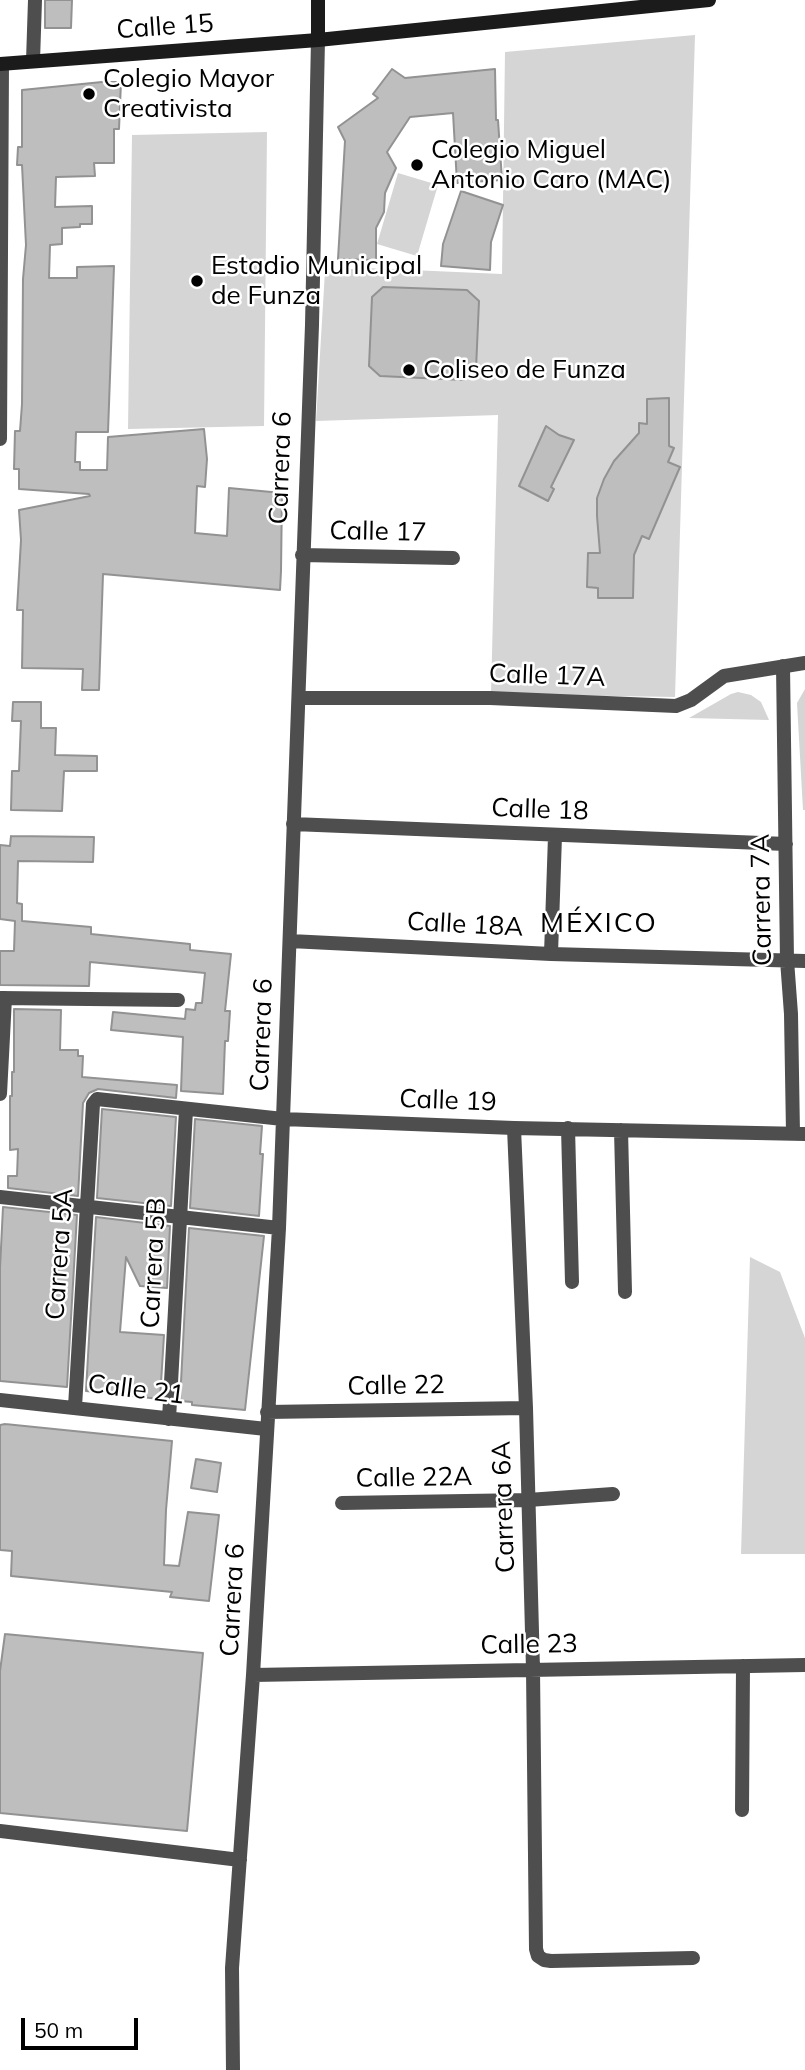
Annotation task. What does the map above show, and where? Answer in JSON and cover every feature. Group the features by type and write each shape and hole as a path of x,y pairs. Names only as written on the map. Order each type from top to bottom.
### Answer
{"street":[{"path":"33,61 35,0"},
{"name":"Carrera 6","path":"233,2070 232,1968 253,1675 279,1228 312,325 318,0"},
{"name":"Calle 15","path":"1,64 318,40 709,0"},
{"path":"0,439 1,64"},
{"name":"Calle 17","path":"302,555 453,558"},
{"name":"Calle 17A","path":"299,698 490,698 676,706 691,700 724,676 805,663"},
{"name":"Carrera 7A","path":"783,666 787,960 799,1133"},
{"name":"Calle 18","path":"293,824 786,844"},
{"path":"551,954 555,836"},
{"name":"Calle 18A","path":"290,941 551,954 805,961"},
{"path":"0,1094 3,998 178,1000"},
{"name":"Calle 19","path":"93,1104 97,1099 103,1098 186,1110 283,1119 514,1128 799,1133"},
{"name":"Carrera 5A","path":"75,1407 93,1104"},
{"name":"Carrera 5B","path":"169,1419 186,1110"},
{"name":"Carrera 6A","path":"514,1128 526,1408 533,1669 536,1949 538,1956 544,1960 693,1958"},
{"path":"568,1128 572,1282"},
{"path":"621,1130 625,1292"},
{"path":"0,1197 88,1209 279,1228"},
{"name":"Calle 21","path":"0,1400 266,1429"},
{"name":"Calle 22","path":"267,1412 526,1408"},
{"name":"Calle 22A","path":"342,1503 528,1500 613,1494"},
{"name":"Calle 23","path":"253,1675 805,1665"},
{"path":"742,1810 743,1666"},
{"path":"0,1831 240,1860"}],"shaded area":[{"path":"695,35 675,697 491,694 498,415 316,421 325,271 365,268 502,274 505,52"},
{"name":"Estadio Municipal de Funza","path":"267,132 264,426 128,429 132,135"},
{"path":"398,173 438,185 417,256 377,244"},
{"path":"805,689 805,810 803,810 797,703"},
{"path":"738,692 751,695 761,702 769,720 689,718 731,694"},
{"path":"750,1257 780,1272 805,1338 805,1554 741,1554"}],"building":[{"path":"45,0 72,0 71,28 45,28"},
{"path":"392,69 405,78 495,69 496,120 502,180 457,183 453,113 410,117 387,152 396,168 385,193 384,212 376,228 376,260 338,259 345,141 338,127 378,98 373,94"},
{"path":"121,82 119,129 114,129 114,163 94,163 95,176 56,177 55,207 92,206 92,224 62,228 62,244 50,245 49,278 77,278 77,267 114,266 108,432 76,432 75,462 80,462 80,470 107,470 108,437 204,429 207,459 205,487 197,486 195,533 227,536 229,488 282,493 281,571 280,590 103,574 99,690 82,690 83,669 22,668 23,610 17,610 21,540 19,510 90,496 19,489 19,469 14,469 15,431 20,431 22,404 23,279 26,245 22,165 17,165 18,147 22,147 22,90"},
{"path":"461,191 503,205 491,242 490,270 441,266 443,244"},
{"path":"383,287 467,290 479,301 476,369 464,380 380,376 369,366 372,297"},
{"path":"669,398 669,446 674,448 668,462 680,467 649,539 642,536 634,555 633,598 598,598 598,588 587,587 588,553 600,553 597,498 614,461 639,433 639,423 647,424 647,399"},
{"path":"546,426 559,435 574,440 551,487 554,489 548,501 519,486"},
{"path":"13,702 41,702 41,728 56,728 55,755 97,756 97,771 64,771 62,811 11,810 12,771 19,771 21,721 12,721"},
{"path":"11,836 94,837 93,862 18,861 17,903 22,904 22,921 91,927 91,934 190,944 190,950 231,954 225,1011 230,1011 228,1041 225,1041 223,1094 181,1091 183,1037 111,1030 113,1012 185,1019 186,1009 195,1010 196,1003 202,1003 205,973 90,962 89,986 0,985 0,951 14,951 15,921 0,919 0,845 10,846"},
{"path":"14,1009 61,1010 60,1050 78,1050 78,1056 83,1056 82,1077 177,1085 176,1098 98,1089 89,1093 83,1103 78,1196 8,1188 8,1176 17,1176 18,1149 10,1150"},
{"path":"102,1109 176,1117 171,1206 97,1198"},
{"path":"195,1119 262,1126 259,1216 190,1208"},
{"path":"3,1207 77,1215 67,1387 0,1381"},
{"path":"96,1217 170,1226 167,1288 140,1286 126,1257 120,1332 164,1335 160,1399 86,1391"},
{"path":"189,1228 264,1236 245,1410 192,1405 192,1402 180,1401"},
{"path":"0,1425 172,1441 164,1565 179,1566 188,1512 219,1515 209,1601 170,1597 172,1592 11,1576 12,1551 0,1550"},
{"path":"196,1459 221,1463 217,1492 191,1488"},
{"path":"5,1634 203,1653 187,1831 0,1813 0,1671"}],"place":[{"name":"Colegio Mayor Creativista","path":"89,94"},
{"name":"Colegio Miguel Antonio Caro (MAC)","path":"417,165"},
{"name":"Estadio Municipal de Funza","path":"197,281"},
{"name":"Coliseo de Funza","path":"409,370"}],"district":[{"name":"MÉXICO","path":"599,924"}]}
